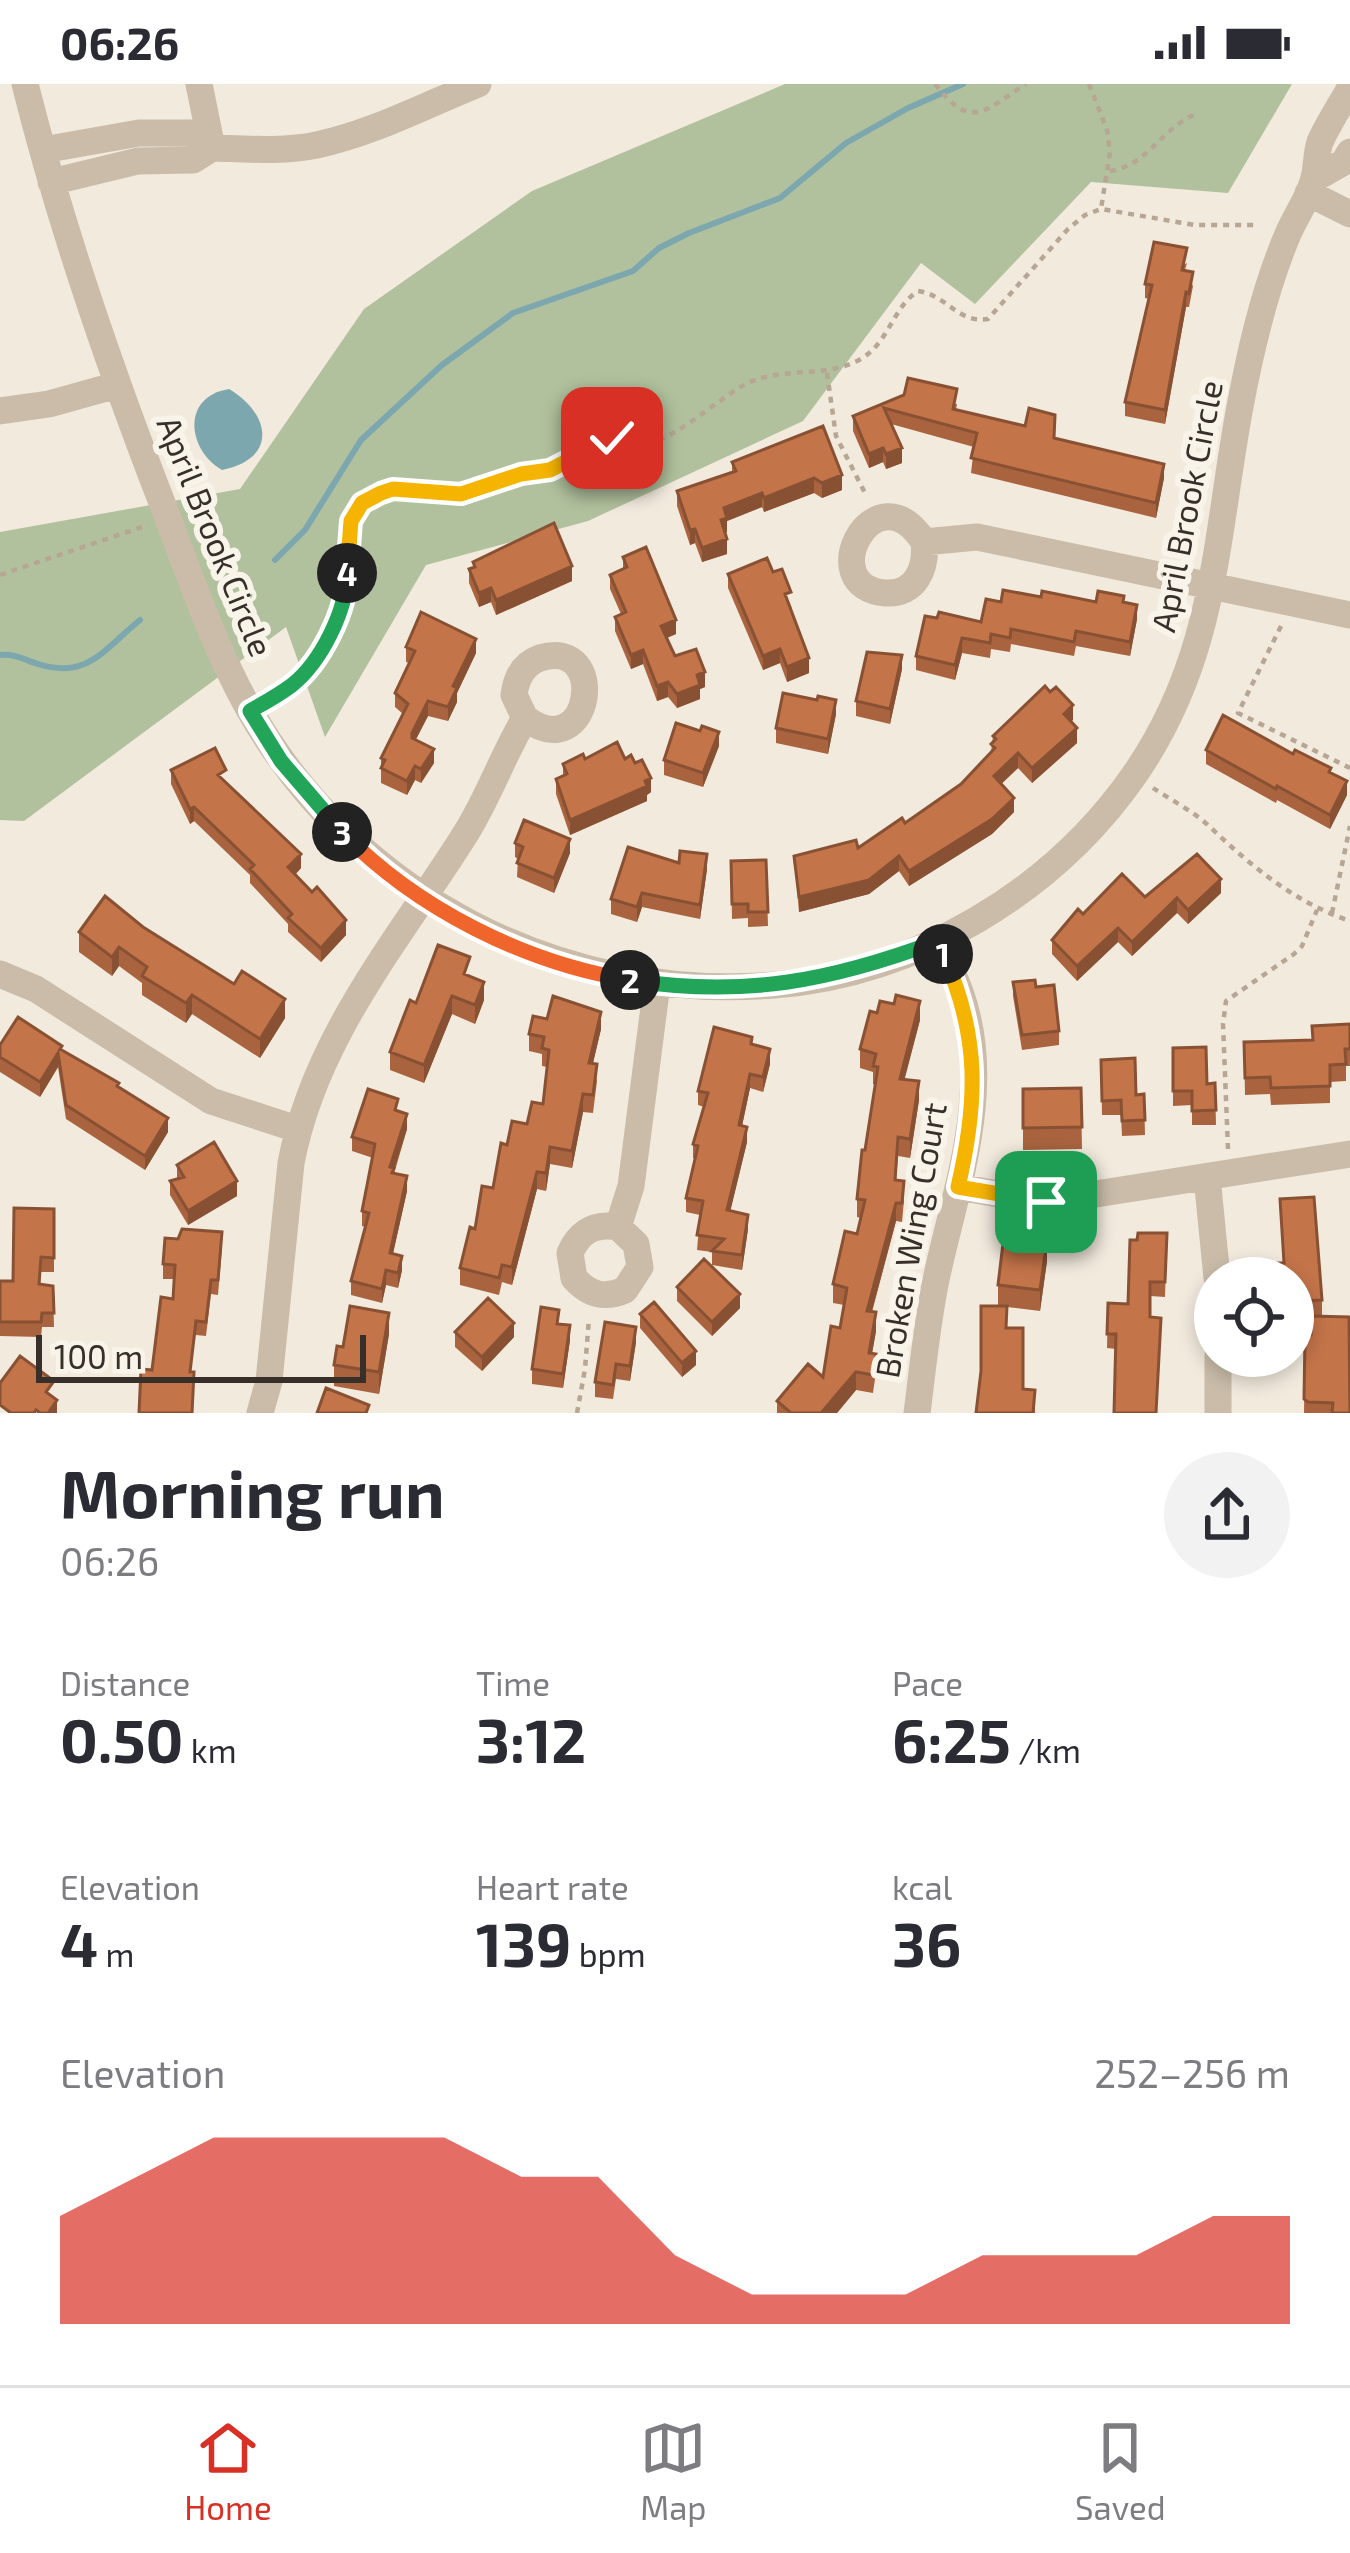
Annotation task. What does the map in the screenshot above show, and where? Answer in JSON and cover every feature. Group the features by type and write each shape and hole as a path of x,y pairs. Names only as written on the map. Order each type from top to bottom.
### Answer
{"street":[{"name":"April Brook Circle","path":"25,84 51,182 117,385 215,639 281,761 348,838 424,898 465,923 578,969 717,990 786,985 860,969 938,941 988,914 1052,866 1134,776 1190,669 1214,585 1239,413 1267,292 1311,186 1318,147 1350,88"},
{"path":"200,84 212,148"},
{"path":"51,182 138,161 193,160 212,148 316,145 478,84"},
{"path":"43,150 140,133 190,133 212,148"},
{"path":"1350,152 1311,186 1350,214"},
{"path":"0,411 49,404 117,385"},
{"path":"923,542 977,537 1350,615"},
{"path":"260,1413 268,1381 297,1129 325,1053 477,815 525,718"},
{"name":"Broken Wing Court","path":"917,1413 931,1305 969,1139 973,1066 962,994 938,941"},
{"path":"0,974 36,989 211,1101 297,1129"},
{"path":"618,1227 631,1186 657,984"},
{"path":"958,1187 1046,1202 1350,1154"},
{"path":"1216,1257 1218,1174"},
{"path":"598,1226 618,1227 637,1244 640,1267 625,1290 593,1294 574,1278 570,1253 584,1232 598,1226"},
{"path":"1218,1377 1218,1413"}],"path":[{"path":"935,84 959,112 971,115 993,107 1026,84"},
{"path":"1089,84 1107,130 1110,171 1100,196 1101,209"},
{"path":"1110,171 1142,160 1177,122 1196,114"},
{"path":"250,711 294,683 325,641 344,599 347,536 362,503 393,489 461,494 521,474 550,470 612,438 628,445 651,442 748,382 827,371 857,361 887,335 902,307 918,291 944,300 966,319 988,319 1068,229 1101,209 1195,225 1254,225"},
{"path":"827,371 836,436 870,502"},
{"path":"0,575 169,518"},
{"path":"1283,620 1238,713 1350,768"},
{"path":"1134,776 1207,824 1222,843 1317,910 1350,921"},
{"path":"1332,914 1350,826"},
{"path":"1218,1174 1226,1001 1302,946 1317,910"},
{"path":"577,1413 593,1294"}],"green space":[{"path":"785,84 1292,84 1228,193 1091,182 975,304 921,263 803,421 588,521 426,565 325,737 286,627 24,821 0,820 0,532 240,489 364,309 532,191"}],"water":[{"path":"229,389 254,411 262,435 253,456 222,470 202,450 194,425 202,402"}],"building":[{"path":"1154,242 1187,248 1182,270 1193,272 1165,410 1125,402 1152,285 1145,284"},
{"path":"908,378 957,389 953,409 1025,426 1029,408 1055,415 1054,438 1164,464 1156,503 971,458 977,433 884,408 902,448 869,454 853,416 904,395"},
{"path":"823,426 842,475 822,483 814,478 724,508 727,518 721,520 727,539 702,548 695,529 690,530 677,491 736,471 732,462"},
{"path":"554,523 572,566 496,600 491,588 479,593 469,569 475,567 473,562"},
{"path":"646,547 676,620 661,626 675,656 696,649 705,672 697,675 700,685 677,694 668,682 657,686 643,650 631,655 615,617 626,612 610,575 627,567 623,557"},
{"path":"767,558 773,572 782,569 791,592 785,594 809,658 787,667 780,649 763,656 728,574"},
{"path":"1003,590 1041,597 1042,591 1096,602 1098,591 1124,596 1123,602 1137,605 1130,642 1076,631 1074,642 1011,629 1010,638 991,634 990,643 962,638 955,665 916,656 925,616 937,618 939,612 981,622 986,599 1001,602"},
{"path":"421,612 476,639 448,707 428,701 412,733 412,738 434,749 407,781 381,768 385,760 381,758 408,704 395,693 415,651 406,647"},
{"path":"867,652 902,655 890,709 856,701"},
{"path":"1045,686 1050,692 1056,687 1073,705 1064,714 1077,728 1032,768 1018,753 994,776 1014,798 992,819 909,871 899,856 869,880 799,897 794,856 856,840 858,848 902,818 905,823 961,784 995,748 993,736"},
{"path":"783,693 836,700 828,739 776,728"},
{"path":"1223,715 1293,754 1295,750 1331,768 1329,772 1347,781 1330,815 1206,750"},
{"path":"676,723 719,732 703,773 664,760"},
{"path":"617,742 625,759 631,755 635,763 642,760 651,778 645,781 647,786 570,820 556,779 567,774 563,764 583,754 585,759"},
{"path":"215,748 226,770 218,775 301,854 288,867 312,892 317,887 346,920 321,948 288,918 292,914 250,869 254,865 194,807 190,809 171,770"},
{"path":"524,820 570,839 554,878 517,863 523,847 515,843"},
{"path":"628,847 679,863 680,851 707,854 700,905 642,893 637,907 611,899"},
{"path":"1197,854 1221,879 1188,910 1177,898 1132,942 1118,928 1077,966 1052,940 1078,909 1083,914 1122,874 1145,897"},
{"path":"766,860 768,912 748,912 748,904 732,904 731,861"},
{"path":"105,896 143,927 234,984 242,971 285,999 260,1039 192,995 186,1003 142,976 147,967 119,947 112,957 79,932"},
{"path":"438,945 470,957 464,974 484,982 475,1005 452,996 424,1065 390,1052 410,1000 416,1003"},
{"path":"1035,980 1036,987 1054,985 1059,1031 1022,1035 1013,982"},
{"path":"896,995 920,1001 900,1079 919,1081 910,1139 898,1137 895,1180 904,1181 902,1203 896,1203 867,1311 876,1312 869,1353 876,1354 873,1375 856,1372 821,1413 791,1413 777,1401 808,1364 823,1377 831,1326 840,1328 847,1288 833,1284 845,1231 857,1234 865,1200 857,1199 878,1067 873,1066 876,1054 860,1049 870,1011 877,1013 880,1001 894,1004"},
{"path":"553,996 601,1012 589,1063 597,1064 593,1095 583,1094 572,1151 550,1147 546,1173 537,1172 512,1267 502,1265 499,1278 460,1268 470,1227 475,1229 482,1186 493,1188 501,1143 507,1145 512,1121 527,1124 532,1102 543,1104 549,1050 542,1048 544,1037 529,1034 533,1016 547,1019"},
{"path":"18,1017 168,1118 145,1156 66,1105 58,1053 40,1082 0,1057 0,1045"},
{"path":"1350,1024 1346,1064 1330,1065 1330,1086 1271,1088 1270,1077 1245,1078 1244,1042 1313,1040 1312,1026"},
{"path":"714,1027 752,1037 751,1044 770,1049 763,1077 750,1074 739,1125 747,1127 727,1210 748,1215 742,1255 712,1251 724,1239 697,1235 703,1201 686,1198 698,1146 693,1144 708,1093 698,1091"},
{"path":"1206,1047 1207,1084 1215,1083 1216,1110 1192,1111 1192,1091 1173,1091 1173,1048"},
{"path":"1135,1058 1136,1095 1144,1094 1145,1120 1122,1121 1121,1100 1102,1101 1101,1060"},
{"path":"1081,1088 1082,1127 1023,1128 1023,1089"},
{"path":"368,1089 398,1099 395,1110 407,1114 390,1167 392,1173 407,1176 390,1253 402,1256 398,1273 386,1270 382,1289 351,1281 369,1213 362,1211 375,1144 352,1137"},
{"path":"214,1142 237,1181 188,1211 170,1181 184,1177 177,1165"},
{"path":"1314,1197 1322,1300 1314,1300 1314,1257 1284,1257 1280,1199"},
{"path":"14,1208 54,1209 54,1258 41,1257 39,1284 53,1286 54,1313 42,1313 41,1322 0,1322 0,1281 13,1281"},
{"path":"182,1229 222,1232 218,1280 211,1280 206,1322 196,1321 190,1372 194,1372 192,1413 139,1413 141,1369 152,1370 161,1297 173,1299 175,1265 163,1264 165,1238 178,1239"},
{"path":"1138,1233 1167,1233 1165,1282 1150,1282 1150,1317 1161,1318 1156,1413 1114,1413 1116,1334 1107,1334 1108,1303 1128,1304 1130,1240 1137,1240"},
{"path":"1004,1235 1047,1240 1040,1290 998,1285"},
{"path":"704,1259 740,1294 712,1322 677,1287"},
{"path":"488,1298 514,1323 482,1357 455,1332"},
{"path":"654,1302 696,1351 682,1363 640,1314"},
{"path":"350,1306 389,1313 379,1372 334,1365 337,1346 343,1347"},
{"path":"981,1306 1007,1306 1006,1328 1023,1328 1023,1389 1035,1390 1033,1413 976,1413"},
{"path":"541,1307 559,1310 557,1324 570,1325 563,1374 532,1369"},
{"path":"1314,1316 1349,1317 1350,1413 1332,1413 1333,1403 1304,1399 1304,1377 1314,1377"},
{"path":"605,1322 636,1327 630,1366 616,1364 613,1385 595,1382"},
{"path":"20,1356 54,1381 46,1392 57,1400 48,1413 11,1413 0,1405 0,1383"},
{"path":"326,1388 369,1405 366,1413 317,1413"}],"waterway":[{"path":"275,560 305,530 361,440 442,365 513,313 633,271 659,248 689,233 780,198 846,143 963,84"},
{"path":"0,655 70,668 95,659 140,620"}],"route":[{"path":"612,438 550,470 521,474 461,494 393,489 362,503 347,536 344,599 325,641 294,683 250,711 281,761 315,802 382,866 465,923 578,969 717,990 786,985 883,962 938,941 962,994 973,1066 969,1139 958,1187 1046,1202"}]}
